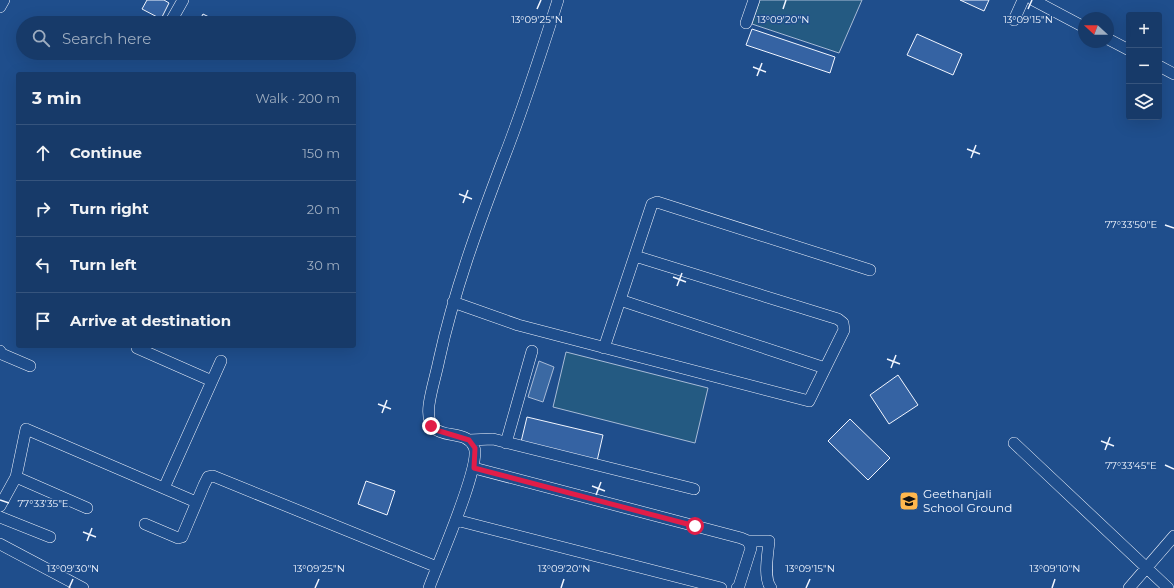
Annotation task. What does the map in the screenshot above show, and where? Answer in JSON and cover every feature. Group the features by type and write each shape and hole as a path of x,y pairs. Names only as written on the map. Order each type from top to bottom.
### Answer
{"street":[{"path":"0,7 4,0"},
{"path":"174,16 182,0"},
{"path":"558,0 531,82 486,203 453,302 429,405 429,419 431,426 436,430 469,440 493,439 694,489"},
{"path":"746,23 754,0"},
{"path":"1014,20 1023,0"},
{"path":"1033,0 1078,24"},
{"path":"1114,42 1126,48"},
{"path":"1162,68 1174,74"},
{"path":"604,348 652,204 656,202 870,270"},
{"path":"453,302 518,325 809,401 844,330 842,323 838,318 635,256"},
{"path":"620,300 825,368"},
{"path":"137,348 212,381"},
{"path":"0,351 2,354 30,366"},
{"path":"506,443 532,351"},
{"path":"164,488 221,361"},
{"path":"0,506 16,477 26,429 196,502"},
{"path":"429,588 456,520 474,468 475,448 469,440"},
{"path":"1014,443 1146,569 1168,588"},
{"path":"474,468 741,538 748,542 769,541 767,565 768,584 771,588"},
{"path":"145,524 178,538 182,537 208,477 213,476 437,567"},
{"path":"16,477 87,508"},
{"path":"0,518 50,537"},
{"path":"456,520 721,588"},
{"path":"1129,588 1174,536"},
{"path":"737,588 739,586 751,548 748,542"},
{"path":"0,544 83,588"}],"shaded area":[{"path":"760,0 862,0 839,53 752,24"},
{"path":"566,352 708,388 695,443 553,407"},
{"path":"539,361 554,367 543,402 528,397"}],"building":[{"path":"147,0 164,0 169,3 162,16 155,16 142,9"},
{"path":"960,0 989,0 984,11"},
{"path":"752,29 835,57 830,73 746,45"},
{"path":"917,34 962,54 953,75 907,55"},
{"path":"898,375 918,405 889,424 870,395"},
{"path":"527,417 603,435 597,461 521,442"},
{"path":"850,419 890,458 868,480 828,441"},
{"path":"366,481 395,491 387,515 358,504"}],"place":[{"name":"Geethanjali School Ground","path":"909,501"}],"route":[{"path":"431,426 436,430 469,440 475,448 474,468 695,526"}]}
